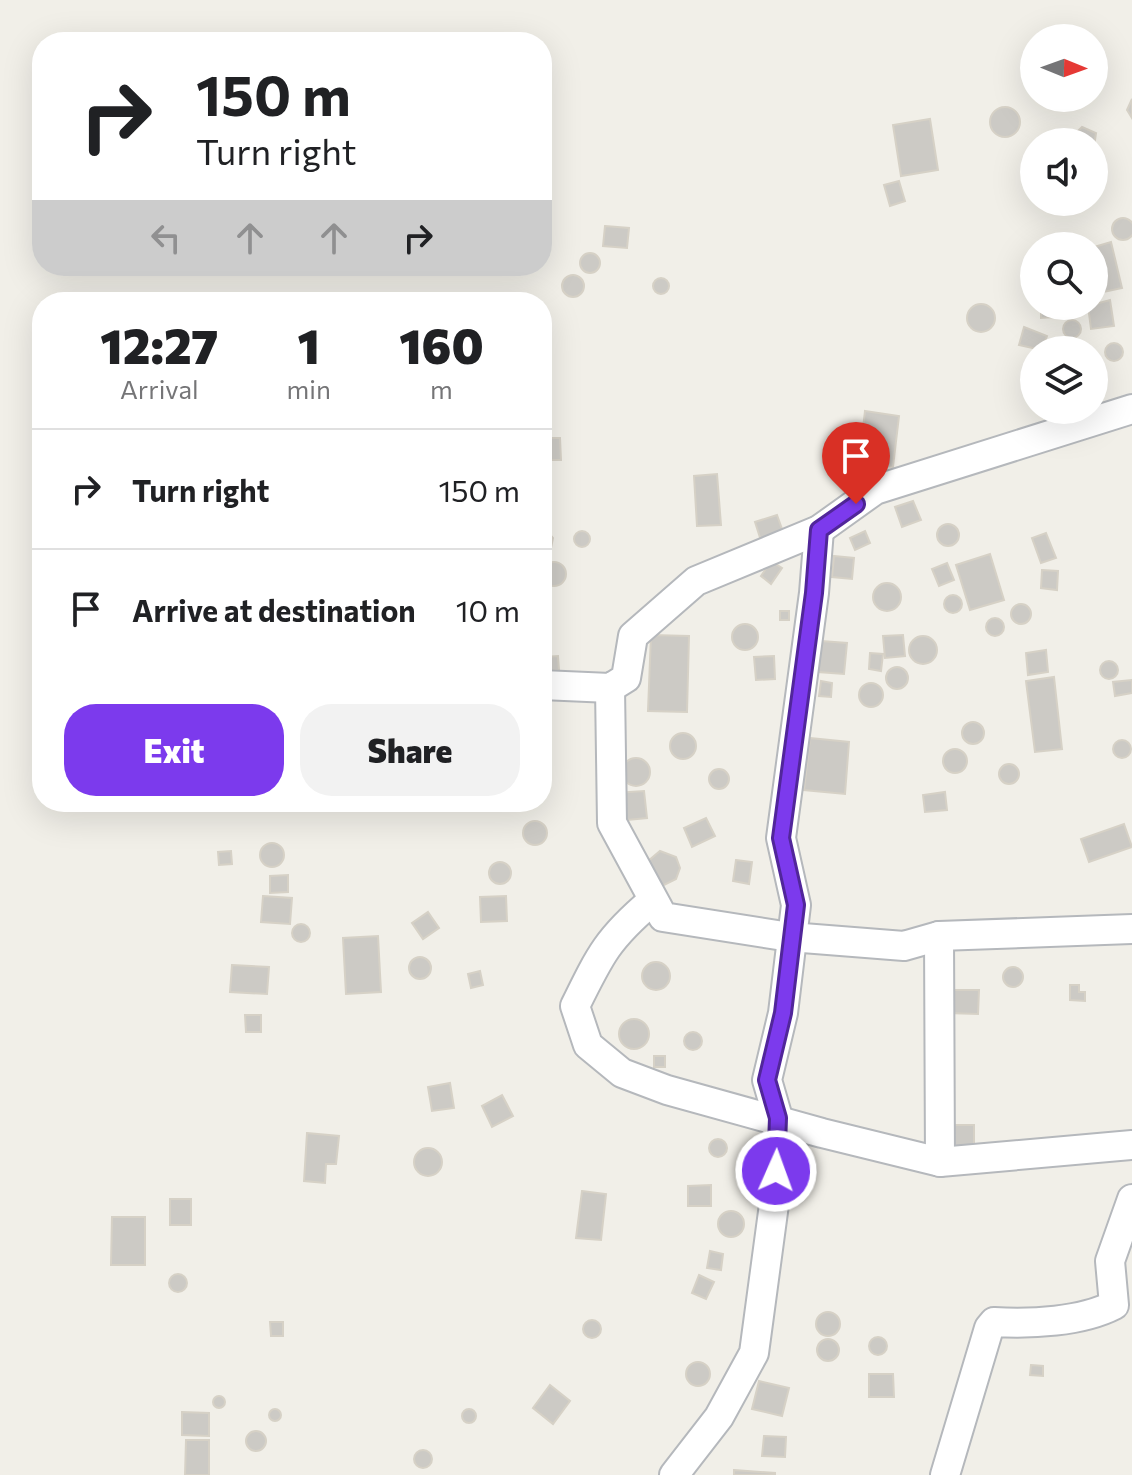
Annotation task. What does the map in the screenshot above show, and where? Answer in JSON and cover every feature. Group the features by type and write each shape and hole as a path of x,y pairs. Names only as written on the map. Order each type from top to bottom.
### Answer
{"street":[{"path":"552,685 610,688 626,678 633,636 696,581 819,530 875,490 1132,409"},
{"path":"674,1475 719,1417 754,1353 775,1197 778,1118 767,1080 783,1013 796,905 781,838 814,593 819,530"},
{"path":"610,688 612,823 663,917 790,937 904,946 939,936 1132,929"},
{"path":"652,901 617,930 599,956 575,1006 588,1045 622,1073 667,1090 940,1162 1132,1145"},
{"path":"939,936 940,1162"},
{"path":"945,1475 989,1328 994,1322 1019,1323 1100,1313 1114,1305 1110,1261 1132,1199"}],"building":[{"path":"1132,99 1132,118 1127,110"},
{"path":"1005,107 1011,108 1019,116 1019,128 1011,136 1005,137 999,136 991,128 990,122 991,116 999,108"},
{"path":"930,119 938,170 901,176 893,125"},
{"path":"899,181 905,201 890,206 884,185"},
{"path":"1119,219 1130,222 1133,233 1127,239 1119,239 1113,233 1113,225"},
{"path":"605,226 629,228 627,248 603,246"},
{"path":"1111,242 1122,288 1108,291 1108,243"},
{"path":"590,253 597,256 600,263 597,270 590,273 583,270 580,263 583,256"},
{"path":"573,275 581,278 584,286 581,294 573,297 565,294 562,286 565,278"},
{"path":"661,278 667,280 667,292 661,294 655,292 653,286 655,280"},
{"path":"1108,301 1114,326 1091,329 1090,320 1108,320"},
{"path":"981,304 991,308 995,318 991,328 981,332 971,328 967,318 971,308"},
{"path":"1072,320 1080,326 1076,336 1068,336 1063,329"},
{"path":"1024,327 1047,336 1022,336"},
{"path":"1111,344 1117,344 1122,349 1122,355 1117,360 1108,358 1108,346"},
{"path":"865,411 899,416 893,467 859,463"},
{"path":"552,438 560,438 561,460 552,460"},
{"path":"717,474 721,525 697,526 694,476"},
{"path":"913,501 921,520 902,527 895,507"},
{"path":"777,515 786,540 763,547 755,522"},
{"path":"948,524 956,527 959,535 956,543 948,546 940,543 937,535 940,527"},
{"path":"582,531 590,539 582,547 574,539"},
{"path":"865,531 870,543 855,550 850,538"},
{"path":"1046,533 1056,558 1041,563 1032,538"},
{"path":"990,554 1004,600 970,610 956,565"},
{"path":"834,556 854,558 852,579 832,577"},
{"path":"771,561 782,568 771,584 761,576"},
{"path":"552,562 558,563 565,570 562,582 552,586"},
{"path":"947,563 954,580 939,586 932,569"},
{"path":"1042,570 1058,571 1057,590 1041,588"},
{"path":"887,583 897,587 901,597 897,607 887,611 877,607 873,597 877,587"},
{"path":"949,595 957,595 962,604 960,611 949,613 944,608 944,600"},
{"path":"1021,604 1028,607 1031,614 1028,621 1021,624 1014,621 1011,614 1014,607"},
{"path":"780,611 789,611 789,620 780,620"},
{"path":"995,618 1004,627 995,636 986,627"},
{"path":"745,624 754,628 758,637 754,646 745,650 736,646 732,637 736,628"},
{"path":"651,635 689,636 687,712 648,711"},
{"path":"903,635 905,656 885,658 883,636"},
{"path":"923,636 933,640 937,650 933,660 923,664 913,660 909,650 913,640"},
{"path":"821,641 847,643 844,674 818,672"},
{"path":"1046,650 1048,672 1028,675 1026,653"},
{"path":"870,653 883,654 881,671 869,669"},
{"path":"552,656 558,656 559,670 552,670"},
{"path":"774,656 775,679 756,680 754,657"},
{"path":"1109,661 1118,670 1109,679 1100,670"},
{"path":"897,667 905,670 908,678 905,686 897,689 889,686 886,678 889,670"},
{"path":"1054,677 1062,749 1035,752 1026,681"},
{"path":"1132,680 1132,693 1115,696 1113,682"},
{"path":"821,681 832,683 831,697 819,696"},
{"path":"871,683 882,690 883,695 876,706 871,707 860,700 859,695 866,684"},
{"path":"969,722 977,722 984,733 977,744 969,744 962,737 962,729"},
{"path":"683,733 692,737 696,746 692,755 683,759 674,755 670,746 674,737"},
{"path":"810,738 849,742 845,794 804,790"},
{"path":"1122,740 1131,749 1122,758 1113,749"},
{"path":"955,749 964,752 967,761 964,770 955,773 946,770 943,761 946,752"},
{"path":"636,758 646,762 650,772 646,782 636,786 626,782 622,772 626,762"},
{"path":"1009,764 1016,767 1019,774 1016,781 1009,784 1002,781 999,774 1002,767"},
{"path":"719,769 726,772 729,779 726,786 719,789 712,786 709,779 712,772"},
{"path":"644,791 647,818 617,821 615,793"},
{"path":"945,792 947,810 925,812 923,795"},
{"path":"706,818 715,836 692,847 684,828"},
{"path":"535,821 546,828 547,833 540,844 535,845 524,838 523,833 530,822"},
{"path":"1124,824 1132,847 1089,862 1081,839"},
{"path":"272,843 281,846 284,855 281,864 272,867 263,864 260,855 263,846"},
{"path":"231,851 232,864 219,865 218,852"},
{"path":"660,851 676,857 680,868 676,879 662,886 647,862"},
{"path":"736,860 752,862 749,884 733,881"},
{"path":"500,862 508,865 511,873 508,881 500,884 492,881 489,873 492,865"},
{"path":"288,875 288,892 270,893 270,876"},
{"path":"263,896 292,898 290,924 261,922"},
{"path":"506,896 507,921 481,922 480,897"},
{"path":"428,912 439,928 423,939 412,923"},
{"path":"301,924 310,933 301,942 292,933"},
{"path":"378,936 381,992 346,994 343,938"},
{"path":"416,957 424,957 431,968 424,979 416,979 409,972 409,964"},
{"path":"656,962 666,966 670,976 666,986 656,990 646,986 642,976 646,966"},
{"path":"232,965 269,967 267,994 230,992"},
{"path":"1013,967 1020,970 1023,977 1020,984 1013,987 1006,984 1003,977 1006,970"},
{"path":"480,971 483,985 471,988 468,974"},
{"path":"1070,985 1079,985 1079,992 1085,992 1085,1001 1070,1000"},
{"path":"947,990 979,990 978,1014 947,1013"},
{"path":"245,1015 261,1015 261,1032 246,1032"},
{"path":"634,1019 640,1020 648,1028 648,1040 640,1048 634,1049 628,1048 620,1040 619,1034 620,1028 628,1020"},
{"path":"689,1032 697,1032 702,1041 700,1048 689,1050 684,1045 684,1037"},
{"path":"654,1056 665,1056 665,1067 654,1067"},
{"path":"450,1083 454,1108 432,1111 428,1087"},
{"path":"502,1095 513,1116 492,1127 482,1106"},
{"path":"952,1125 974,1125 974,1150 952,1150"},
{"path":"307,1133 339,1136 336,1164 326,1164 325,1183 304,1181"},
{"path":"714,1139 722,1139 727,1148 725,1155 714,1157 709,1152 709,1144"},
{"path":"428,1148 438,1152 442,1162 438,1172 428,1176 418,1172 414,1162 418,1152"},
{"path":"711,1185 711,1206 688,1206 688,1186"},
{"path":"582,1191 606,1194 601,1240 576,1238"},
{"path":"170,1199 191,1199 191,1225 170,1225"},
{"path":"731,1211 740,1215 744,1224 740,1233 731,1237 722,1233 718,1224 722,1215"},
{"path":"112,1217 145,1217 145,1265 111,1265"},
{"path":"710,1251 723,1254 721,1270 707,1268"},
{"path":"178,1274 187,1283 178,1292 169,1283"},
{"path":"699,1275 714,1282 706,1299 692,1293"},
{"path":"828,1312 837,1315 840,1324 837,1333 828,1336 819,1333 816,1324 819,1315"},
{"path":"592,1320 601,1329 592,1338 583,1329"},
{"path":"270,1322 283,1322 283,1336 271,1336"},
{"path":"878,1337 887,1346 878,1355 869,1346"},
{"path":"828,1339 836,1342 839,1350 836,1358 828,1361 820,1358 817,1350 820,1342"},
{"path":"698,1362 707,1365 710,1374 707,1383 698,1386 689,1383 686,1374 689,1365"},
{"path":"1031,1365 1043,1366 1043,1376 1030,1375"},
{"path":"869,1374 893,1374 894,1397 869,1397"},
{"path":"759,1381 789,1388 782,1416 752,1409"},
{"path":"550,1385 570,1401 553,1424 533,1408"},
{"path":"219,1396 225,1402 219,1408 213,1402"},
{"path":"275,1409 281,1415 275,1421 269,1415"},
{"path":"469,1409 476,1416 469,1423 462,1416"},
{"path":"182,1412 209,1413 209,1436 182,1435"},
{"path":"256,1431 263,1434 266,1441 263,1448 256,1451 249,1448 246,1441 249,1434"},
{"path":"764,1436 786,1437 785,1457 762,1456"},
{"path":"186,1440 209,1440 209,1475 185,1475"},
{"path":"423,1450 432,1459 423,1468 414,1459"},
{"path":"734,1470 775,1473 775,1475 734,1475"}],"route":[{"path":"776,1171 778,1118 767,1080 783,1013 796,905 781,838 792,739 814,593 819,530 856,504"}]}
